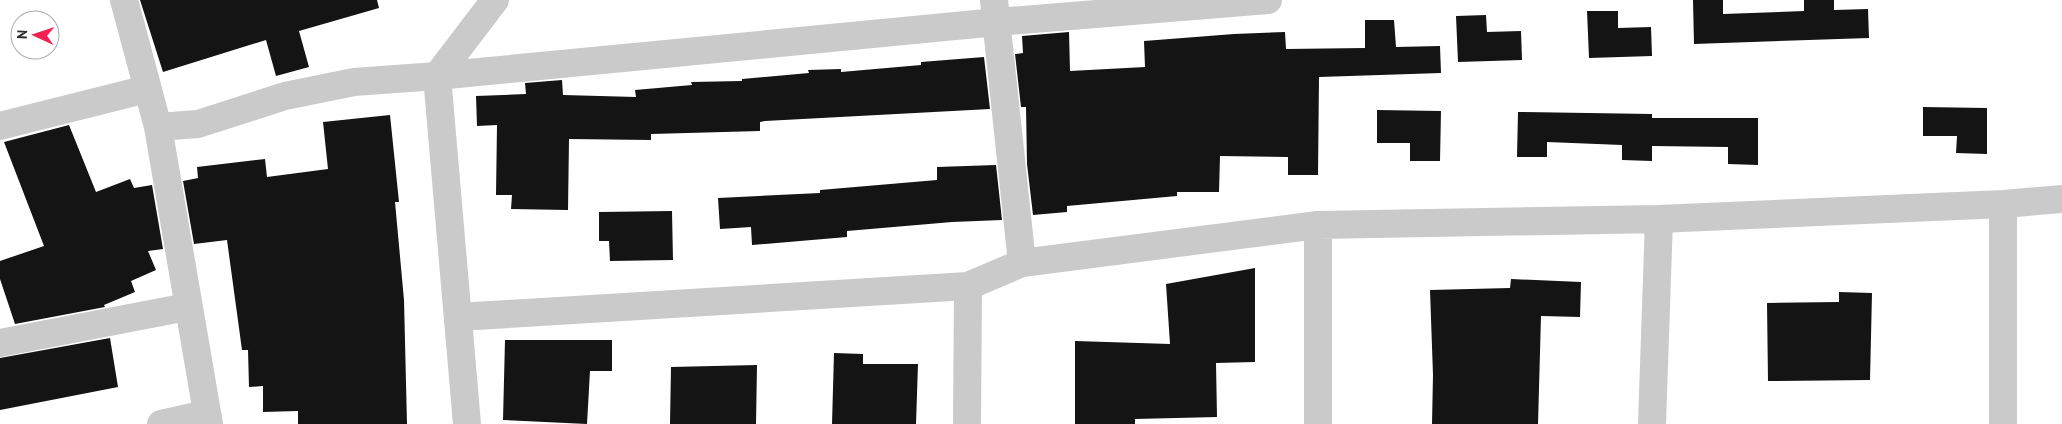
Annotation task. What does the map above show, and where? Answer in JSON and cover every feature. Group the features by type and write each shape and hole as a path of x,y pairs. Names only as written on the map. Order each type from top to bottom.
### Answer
{"street":[{"path":"124,0 158,126 207,419 161,424"},
{"path":"467,424 437,76 495,0"},
{"path":"158,126 198,124 284,96 354,82 437,76 996,11 1268,0"},
{"path":"996,11 1022,264"},
{"path":"0,126 148,89"},
{"path":"459,317 968,286 1022,264 1318,225 1659,219 2003,204 2062,199"},
{"path":"2003,204 2003,424"},
{"path":"1652,424 1659,219"},
{"path":"1318,225 1318,424"},
{"path":"967,424 968,286"},
{"path":"0,343 187,307"}],"building":[{"path":"140,0 377,0 379,8 299,31 309,67 276,76 266,40 163,72"},
{"path":"1693,0 1723,0 1723,14 1804,11 1804,0 1834,0 1834,10 1868,9 1869,38 1694,44"},
{"path":"1587,11 1618,11 1618,28 1651,27 1652,56 1589,58"},
{"path":"1486,15 1487,32 1521,31 1522,60 1458,62 1456,16"},
{"path":"1365,20 1394,20 1396,47 1440,46 1441,73 1319,77 1318,175 1288,175 1288,157 1220,156 1219,192 1177,192 1177,196 1067,206 1067,212 1033,215 1027,164 1026,107 1021,107 1015,54 1023,53 1022,36 1069,32 1070,71 1145,67 1144,41 1285,32 1286,49 1365,48"},
{"path":"984,57 990,109 765,121 760,122 760,131 651,134 651,140 569,139 568,210 511,209 512,195 496,195 497,125 477,126 476,96 526,94 525,83 562,80 563,95 636,97 635,90 692,85 691,82 742,81 742,79 809,73 808,70 841,69 841,72 921,65 921,62"},
{"path":"1923,107 1987,108 1987,154 1956,153 1957,136 1923,136"},
{"path":"1377,110 1441,111 1440,161 1410,161 1410,143 1377,143"},
{"path":"1518,112 1652,114 1652,118 1758,118 1758,165 1728,164 1728,147 1652,146 1652,161 1622,160 1622,145 1547,142 1547,157 1517,157"},
{"path":"390,115 399,202 395,202 404,300 407,424 298,424 298,411 263,412 263,386 249,387 248,350 242,350 227,240 194,244 183,181 198,178 197,167 265,159 267,177 328,169 323,122"},
{"path":"69,125 96,192 130,179 134,188 152,185 163,249 148,251 156,270 131,281 135,292 104,305 105,307 15,324 0,279 0,261 44,246 4,142"},
{"path":"996,165 1002,220 952,222 847,231 847,237 752,245 751,227 720,229 718,198 820,193 820,190 937,180 937,167"},
{"path":"672,211 673,260 610,261 609,241 599,241 599,212"},
{"path":"1255,268 1255,362 1216,363 1217,417 1135,419 1135,424 1075,424 1075,341 1170,344 1166,284"},
{"path":"1511,279 1581,282 1580,317 1541,316 1538,424 1432,424 1433,375 1430,290 1510,288"},
{"path":"1839,292 1872,293 1870,380 1768,381 1767,303 1839,302"},
{"path":"110,338 118,387 0,410 0,358"},
{"path":"505,340 612,340 612,371 590,371 587,424 503,420"},
{"path":"834,353 863,354 863,364 918,364 916,424 832,424"},
{"path":"757,365 756,424 670,424 671,367"}]}
